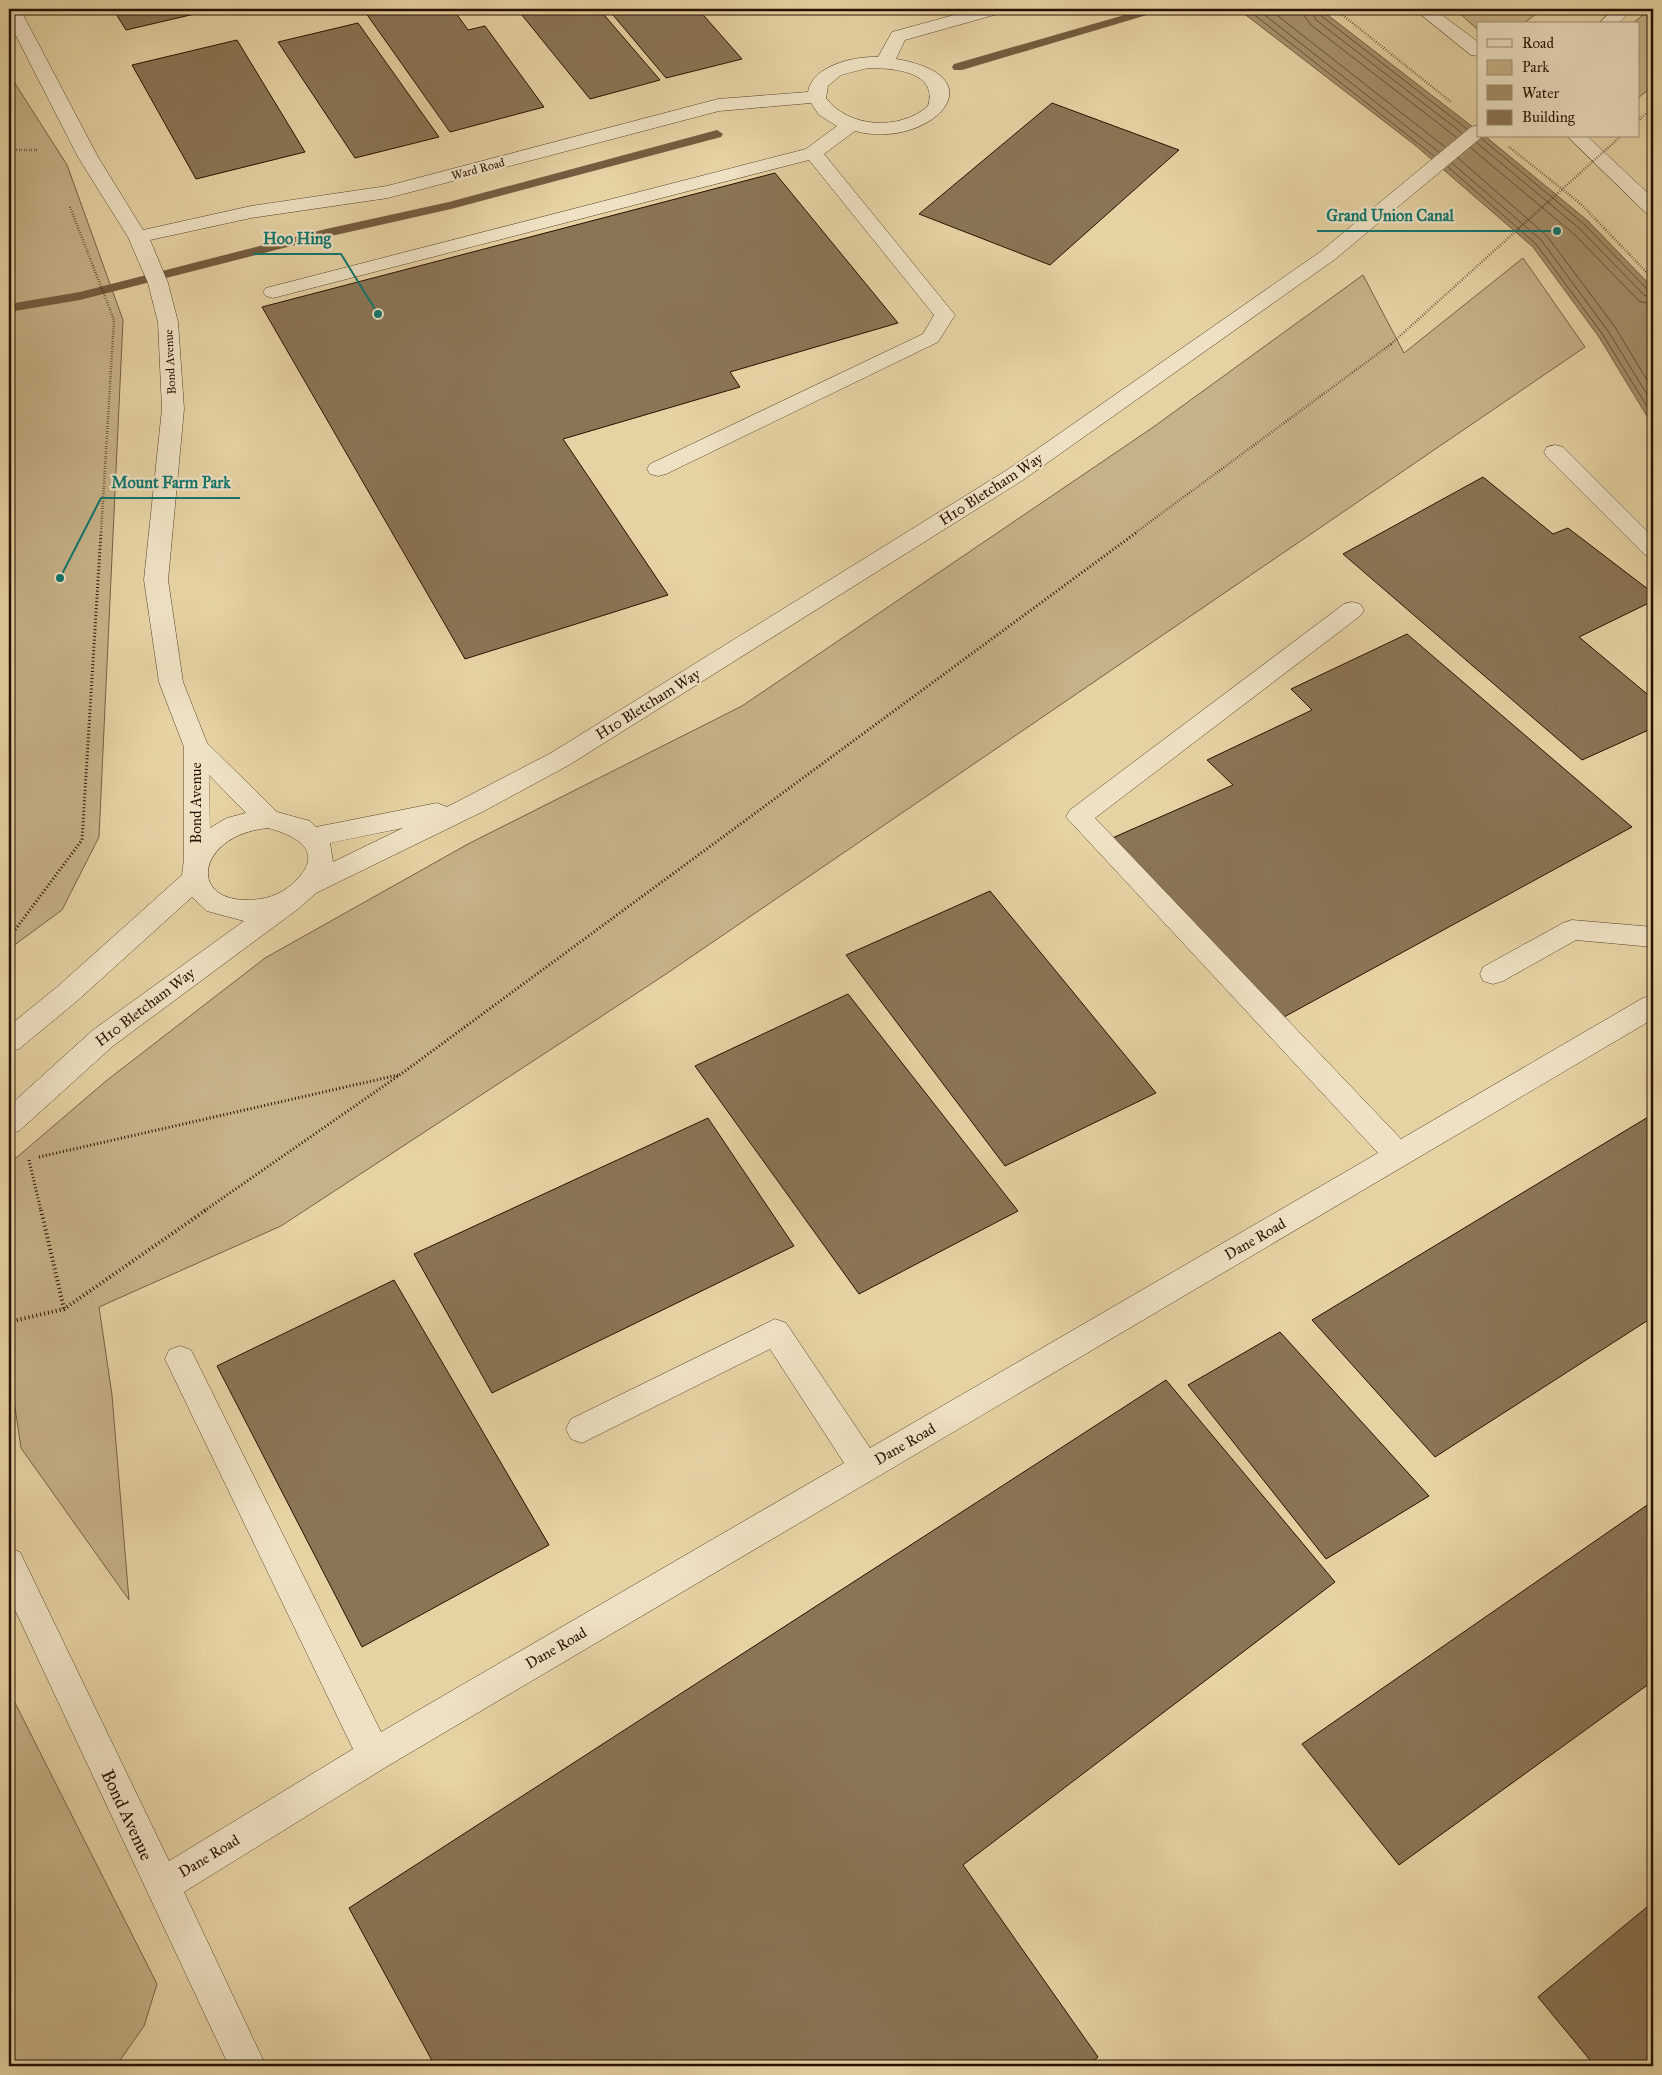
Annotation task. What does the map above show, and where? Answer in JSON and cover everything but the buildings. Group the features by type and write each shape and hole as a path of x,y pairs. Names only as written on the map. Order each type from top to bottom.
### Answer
{"street":[{"name":"Bond Avenue","path":"11,9 88,157 138,237 156,277 168,322 173,409 156,580 171,682 196,747 196,869"},
{"path":"885,62 898,36 995,9"},
{"path":"1423,9 1477,50"},
{"path":"9,47 28,44"},
{"path":"885,62 906,65 923,72 934,82 940,93 938,104 928,115 913,123 871,128 850,125 826,113 821,108 816,97 817,87 824,78 835,70 859,63 885,62"},
{"name":"Ward Road","path":"138,237 251,212 388,192 718,105 816,97"},
{"path":"273,292 813,153 850,125"},
{"name":"H10 Bletcham Way","path":"312,884 475,804 560,759 1015,475 1327,256 1477,132"},
{"path":"1578,138 1653,209"},
{"path":"658,469 931,338 945,316 813,153"},
{"path":"1555,452 1653,550"},
{"path":"1352,610 1079,817 1398,1155"},
{"name":"Bond Avenue","path":"196,747 268,818"},
{"name":"H10 Bletcham Way","path":"314,837 475,804"},
{"path":"9,1041 67,994 196,869 204,846 224,830 250,821 268,818 294,824 314,837 320,847 321,860 312,884 289,902 270,909 230,910 214,903 202,893 196,869"},
{"name":"H10 Bletcham Way","path":"10,1121 102,1038 289,902"},
{"path":"1493,974 1572,930 1653,938"},
{"name":"Dane Road","path":"161,1886 374,1755 1653,1006"},
{"path":"582,1429 776,1332 865,1467"},
{"path":"180,1360 374,1755"},
{"name":"Bond Avenue","path":"9,1563 248,2066"}],"path":[{"path":"1335,9 1457,107"},
{"path":"1640,119 1653,107"},
{"path":"9,1322 64,1308 401,1074 1391,344 1619,138"},
{"path":"1502,142 1581,204 1653,279"},
{"path":"9,150 47,150"},
{"path":"9,938 14,934 82,840 114,320 100,282"},
{"path":"28,1159 401,1074"},
{"path":"10,1121 28,1159 64,1308"}],"green space":[{"path":"1455,9 1542,9 1526,22 1477,22 1477,29"},
{"path":"1650,9 1653,9 1653,86 1640,96 1640,22 1634,22"},
{"path":"9,74 67,165 123,320 99,837 62,910 9,949"},
{"path":"1523,258 1585,347 663,976 281,1226 99,1307 112,1395 129,1600 21,1448 9,1367 9,1164 106,1081 265,958 468,844 742,706 1152,428 1363,275 1404,353"},
{"path":"9,1691 157,1984 144,2026 116,2066 9,2066"}],"water":[{"path":"1238,9 1320,9 1477,130 1477,138 1487,138 1588,221 1653,288 1653,426 1599,337 1533,247 1415,145"}],"waterway":[{"path":"958,67 1153,10"},
{"path":"9,308 80,296 326,233 451,205 717,134"}],"place":[{"name":"Grand Union Canal","path":"1557,231"},
{"name":"Hoo Hing","path":"378,314"},
{"name":"Mount Farm Park","path":"60,578"}]}
